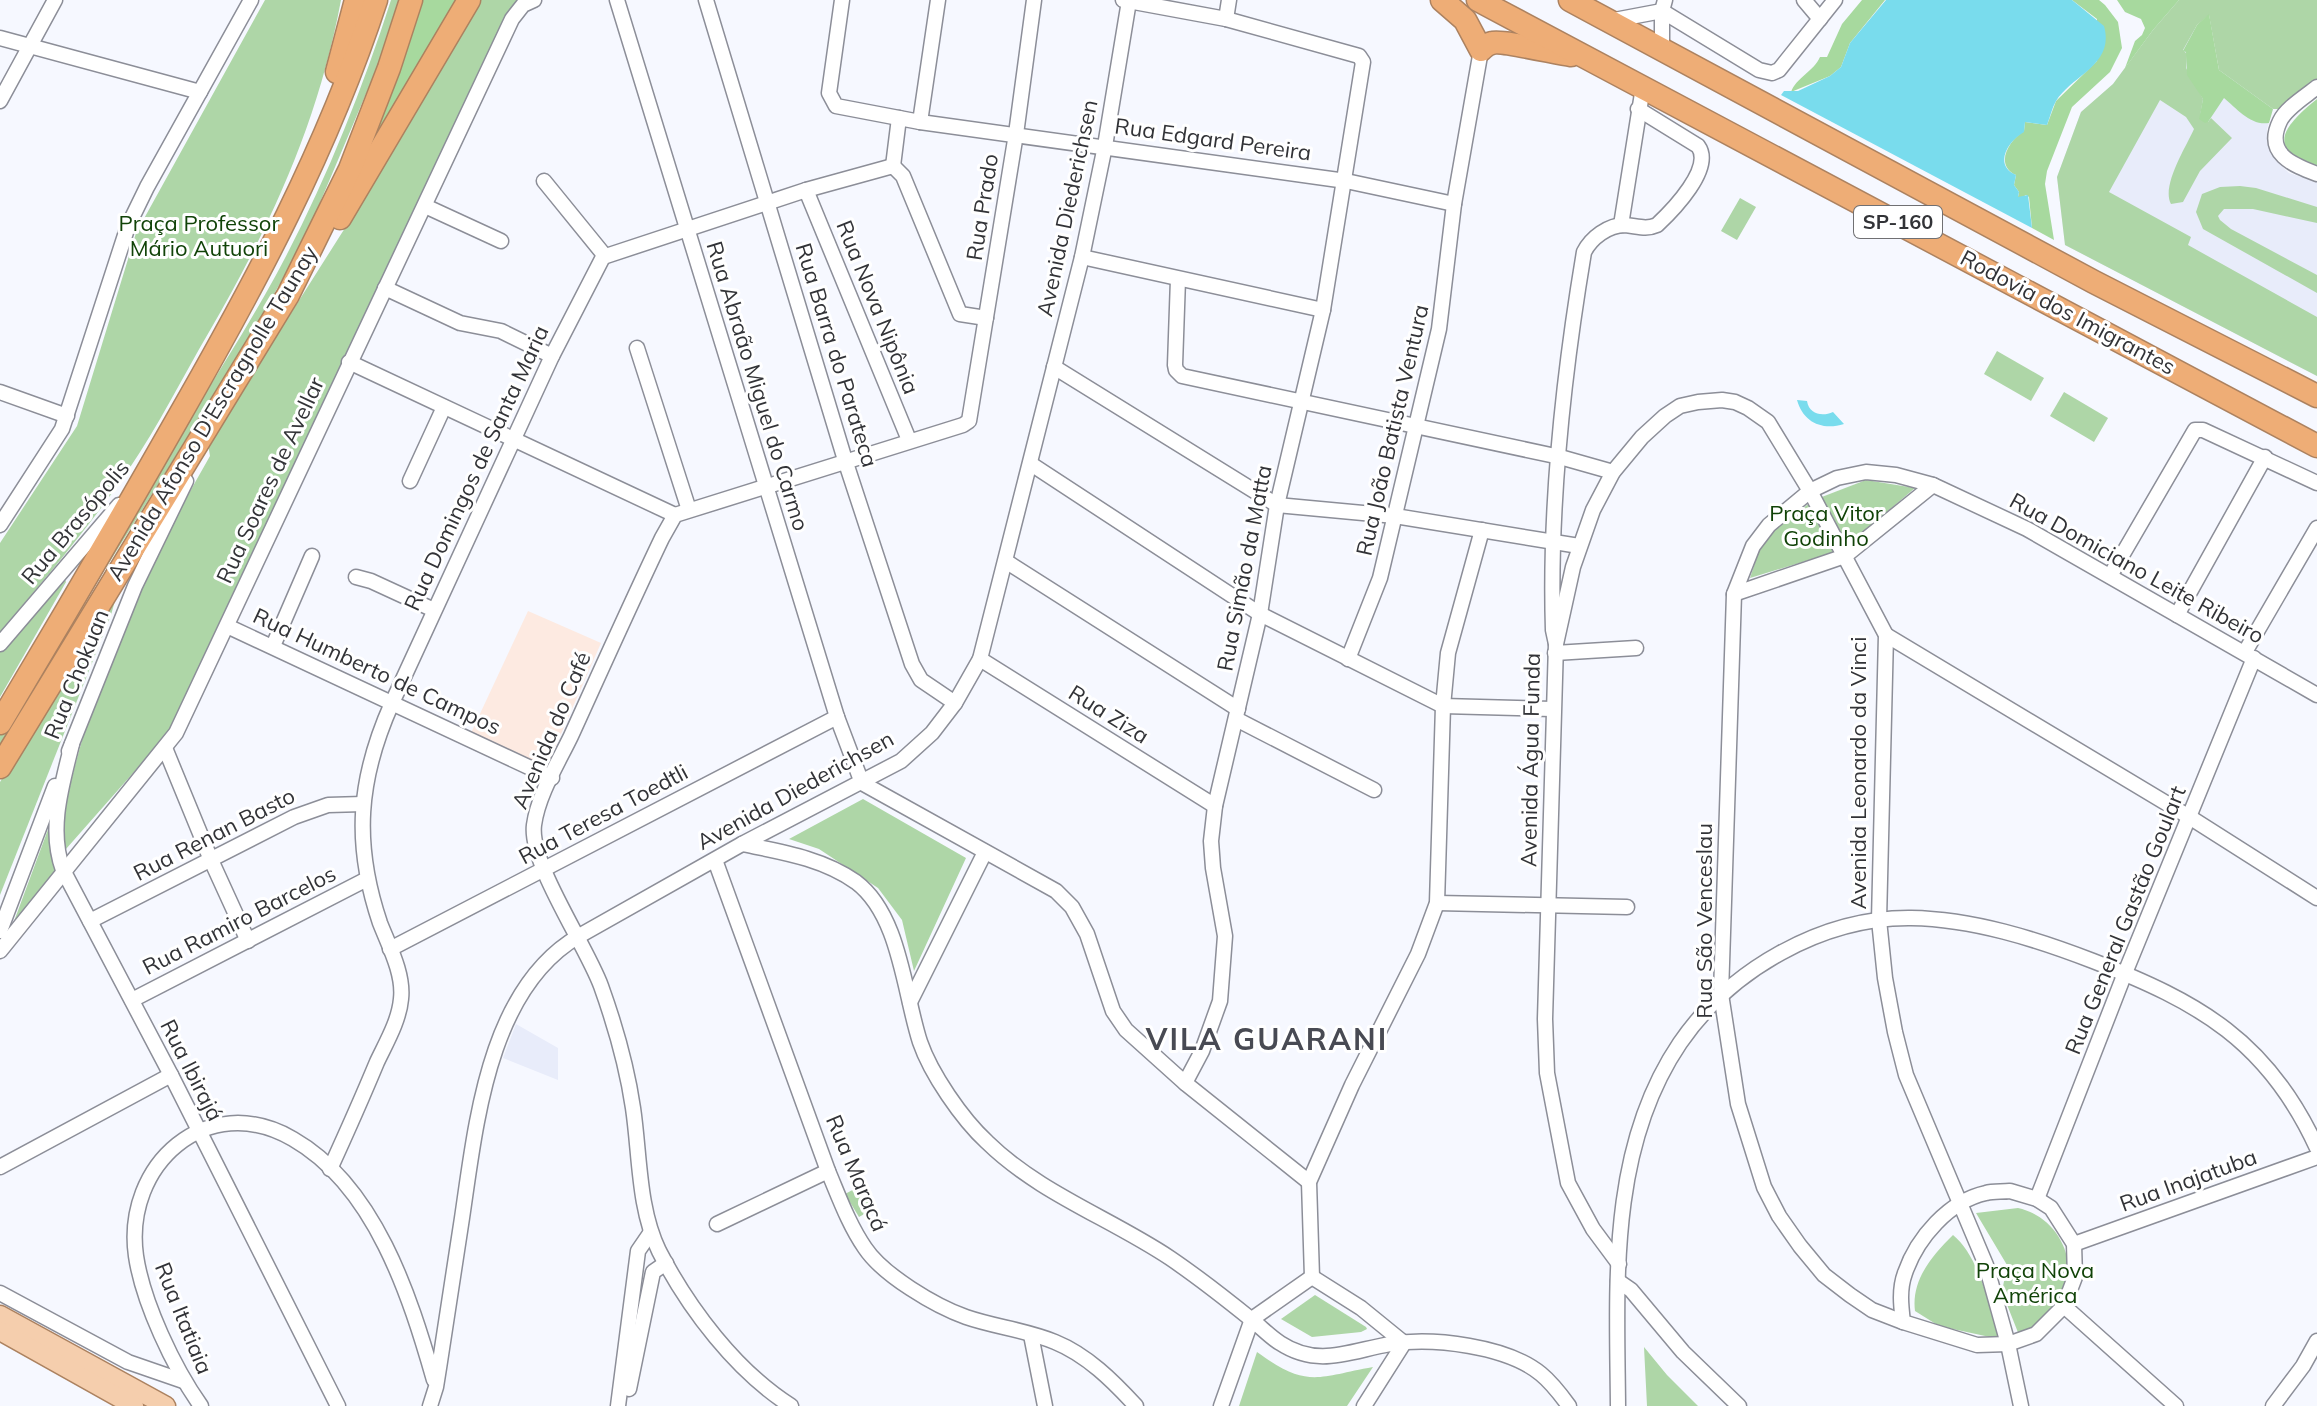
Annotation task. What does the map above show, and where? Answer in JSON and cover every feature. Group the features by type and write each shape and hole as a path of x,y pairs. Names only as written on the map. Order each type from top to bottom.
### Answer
{"highway":[{"path":"327,129 335,78 356,0"},
{"name":"Avenida Afonso D'Escragnolle Taunay","path":"0,723 152,465 262,269 327,129 363,41 376,0"},
{"name":"Avenida Afonso D'Escragnolle Taunay","path":"0,767 202,438 314,246 350,169 411,0"},
{"path":"255,350 325,242 469,0"},
{"path":"1442,0 1465,20 1481,50 1494,42 1585,57"},
{"name":"Rodovia dos Imigrantes","path":"1478,0 2317,446"},
{"name":"Rodovia dos Imigrantes","path":"1570,0 2094,282 2317,396"}],"main road":[{"path":"0,1315 166,1406"},
{"path":"0,1325 14,1325 56,1345"},
{"path":"0,1331 134,1406"}],"street":[{"path":"0,101 55,0"},
{"path":"0,525 62,429 128,226 251,0"},
{"name":"Rua Soares de Avellar","path":"0,951 176,733 512,19 523,5 534,0"},
{"name":"Rua Abraão Miguel do Carmo","path":"617,0 765,487 837,717 862,783"},
{"name":"Rua Barra do Parateca","path":"706,0 845,460 916,674 955,703"},
{"name":"Rua Edgard Pereira","path":"842,0 830,99 841,108 920,122 1346,181 1454,204"},
{"path":"920,122 938,0"},
{"name":"Rua Prado","path":"909,440 969,421 1016,134 1034,0"},
{"path":"1126,0 1154,2 1226,19 1229,0"},
{"name":"Avenida Diederichsen","path":"430,1406 436,1387 486,1073 526,986 554,951 579,936 742,844 901,761 932,733 955,703 980,659 1082,257 1105,146 1126,0"},
{"path":"1804,0 1820,19"},
{"path":"1609,21 1664,6 1759,70 1772,73 1779,70 1835,0"},
{"path":"1662,49 1664,6"},
{"name":"Rua Simão da Matta","path":"1185,1083 1220,1001 1225,969 1225,936 1213,868 1211,841 1215,806 1260,614 1277,505 1323,310 1363,62 1361,57 1226,19"},
{"path":"0,38 200,92"},
{"name":"Rua João Batista Ventura","path":"1348,659 1377,588 1445,297 1454,204 1481,50"},
{"path":"1638,109 1698,146 1703,154 1695,180 1651,228 1621,225 1638,109 1643,87"},
{"path":"2317,87 2280,120 2277,146 2291,164 2317,174"},
{"path":"893,166 899,118"},
{"path":"544,181 605,256 806,190 893,166"},
{"path":"893,166 903,176 960,314 986,318"},
{"name":"Rua Nova Nipônia","path":"806,190 909,440"},
{"path":"425,206 501,241"},
{"name":"Avenida Água Funda","path":"1619,1264 1593,1229 1568,1183 1547,1073 1546,1032 1555,649 1552,543 1572,326 1584,252 1597,235 1621,225"},
{"name":"Rua Domingos de Santa Maria","path":"330,1169 398,1013 401,990 367,879 362,844 363,804 371,755 434,610 552,356 605,256"},
{"path":"1082,257 1323,310"},
{"path":"1178,279 1175,365 1178,374 1560,457 1613,472"},
{"path":"385,288 460,323 501,331 552,356"},
{"path":"637,348 682,512"},
{"path":"349,362 682,512 909,440"},
{"path":"1054,367 1277,505 1395,516 1579,546"},
{"path":"0,392 67,416"},
{"name":"Avenida Leonardo da Vinci","path":"1555,649 1579,546 1613,472 1642,437 1680,406 1722,400 1748,408 1768,422 1810,491 1886,635 1879,920 1885,978 1906,1075 1986,1265 2021,1406"},
{"path":"410,481 444,407"},
{"path":"2110,576 2195,430 2203,430 2317,483"},
{"name":"Rua Chokuan","path":"0,931 135,586 192,468 202,438"},
{"path":"2177,615 2265,457"},
{"path":"1031,464 1260,614 1443,706 1552,709"},
{"name":"Rua Brasópolis","path":"0,644 152,465"},
{"path":"1734,594 1753,546 1769,525 1810,491 1837,478 1866,472 1896,475 1933,485"},
{"path":"1734,594 1845,556 1933,485"},
{"name":"Rua Domiciano Leite Ribeiro","path":"1933,485 2027,529 2315,689"},
{"name":"Avenida do Café","path":"682,512 656,550 552,778 534,826 535,849 601,985 629,1082 651,1232 685,1294 720,1340 752,1376 791,1406"},
{"name":"Rua General Gastão Goulart","path":"2037,1199 2125,973 2191,818 2250,655 2317,528"},
{"path":"1312,1277 1309,1182 1352,1085 1418,954 1437,903 1443,706 1448,653 1482,530"},
{"path":"273,646 312,556"},
{"path":"1007,562 1237,714 1374,790"},
{"path":"356,577 434,610"},
{"name":"Rua São Venceslau","path":"1734,594 1721,994 1738,1104 1764,1187 1779,1216 1824,1275 1872,1310 1903,1322"},
{"name":"Rua Humberto de Campos","path":"227,626 552,778"},
{"path":"1886,635 2191,818 2317,898"},
{"path":"1555,649 1636,648"},
{"name":"Rua Ziza","path":"980,659 1215,806"},
{"name":"Rua Teresa Toedtli","path":"390,949 837,717"},
{"name":"Rua Ibirajá","path":"72,744 56,832 57,854 63,870 171,1075 338,1406"},
{"path":"165,748 248,941"},
{"path":"862,783 1056,891 1072,907 1087,934 1113,1011 1126,1030 1185,1083 1309,1182"},
{"name":"Rua Renan Basto","path":"90,921 313,809 328,805 363,804"},
{"path":"782,823 782,852"},
{"path":"742,844 805,857 830,867 858,884 878,908 888,927 921,1045 964,1116 986,1142 1020,1170 1170,1258 1280,1343 1316,1358 1404,1343 1465,1345 1509,1358 1540,1373 1569,1406"},
{"path":"910,1002 985,852"},
{"name":"Rua Maracá","path":"715,860 828,1171 866,1250 885,1269 914,1290 965,1317 1056,1342 1084,1358 1136,1406"},
{"name":"Rua Ramiro Barcelos","path":"132,1000 367,879"},
{"path":"1437,903 1627,907"},
{"path":"1618,1406 1621,1215 1641,1121 1655,1088 1681,1042 1721,994 1761,964 1800,943 1838,929 1879,920 1911,918 1958,922 2052,945 2125,973 2199,1009 2258,1057 2284,1087 2317,1148"},
{"path":"0,1167 171,1075"},
{"name":"Rua Itatiaia","path":"201,1406 183,1381 145,1290 136,1257 135,1229 137,1206 158,1163 176,1144 198,1130 221,1123 265,1128 292,1138 330,1169 353,1195 394,1262 413,1308 436,1387"},
{"name":"Rua Inajatuba","path":"2074,1244 2317,1157"},
{"path":"717,1224 828,1171"},
{"path":"2010,1191 2037,1199 2051,1208 2074,1244 2075,1277 2064,1306 2036,1334 2008,1344 1977,1345 1903,1322 1900,1297 1905,1273 1928,1232 1958,1203 1986,1193 2010,1191"},
{"path":"618,1406 638,1251 651,1232"},
{"path":"618,1406 628,1395 653,1272 666,1263"},
{"path":"1221,1406 1252,1319 1312,1277"},
{"path":"1312,1277 1361,1308 1404,1343"},
{"path":"1618,1281 1631,1290 1683,1352 1739,1406"},
{"path":"0,1293 128,1362 183,1381"},
{"path":"2064,1306 2176,1406"},
{"path":"1031,1335 1045,1406"},
{"path":"2273,1406 2303,1366 2317,1341"},
{"path":"1364,1406 1404,1343"},
{"path":"118,1381 128,1362"}],"shaded area":[{"path":"2179,0 2219,70 2273,109 2267,129 2267,144 2278,162 2289,173 2317,182 2317,376 2065,245 2057,177 2081,112 2113,84"},
{"path":"528,611 601,643 550,759 538,764 471,733"},
{"path":"516,1024 558,1048 558,1080 503,1058"}],"green space":[{"name":"Praça Professor Mário Autuori","path":"265,0 341,0 319,89 290,172 232,292 140,452 83,532 0,632 0,543 77,426 136,233"},
{"path":"391,0 400,0 379,63 305,238 253,332 104,571 0,748 0,734 136,503 276,275 310,209 340,140"},
{"path":"420,0 463,0 360,172"},
{"path":"476,0 521,0 507,19 344,358 171,730 66,849 62,836 64,815 93,708 146,577 210,456 208,444 364,198"},
{"path":"1862,0 1885,0 1850,43 1841,67 1830,76 1791,92 1820,57 1827,57 1842,24"},
{"path":"2072,0 2099,0 2105,5 2118,22 2122,48 2110,72 2072,107 2047,171 2045,184 2054,240 2032,228 2029,197 2018,197 2019,192 2014,185 2016,175 2009,171 2005,159 2013,140 2024,131 2025,122 2047,125 2056,101 2097,61 2097,19"},
{"path":"2117,0 2179,0 2125,68 2135,41 2145,28 2141,19 2125,12"},
{"path":"2179,0 2317,0 2317,81 2282,109 2273,109 2219,70 2209,15 2197,25 2183,50 2187,54 2186,68 2203,99 2200,116 2208,122 2211,118 2232,138 2200,171 2183,202 2171,204 2169,187 2172,177 2194,129 2186,117 2160,100 2109,192 2191,237 2188,245 2317,317 2317,376 2065,245 2057,177 2081,112 2113,84"},
{"path":"2209,14 2219,70 2273,109 2269,123 2250,119 2224,98 2208,122 2199,119 2203,99 2187,75 2186,52 2183,51 2197,25"},
{"path":"2317,99 2317,166 2290,152 2285,136 2296,118"},
{"path":"2240,186 2317,207 2317,223 2253,209 2224,209 2218,216 2231,229 2317,275 2317,293 2203,229 2196,212 2202,194 2220,187"},
{"path":"1740,198 1756,207 1737,240 1721,231"},
{"path":"1997,351 2044,378 2031,401 1984,374"},
{"path":"2064,392 2108,418 2094,442 2050,416"},
{"name":"Praça Vitor Godinho","path":"1866,480 1915,488 1842,550 1750,578 1764,536 1814,500"},
{"path":"64,577 66,582 0,697 0,648"},
{"path":"118,590 111,615 0,895 0,782"},
{"path":"863,799 966,858 914,971 902,920 878,888 819,849 789,839"},
{"path":"53,816 50,847 55,872 13,924"},
{"path":"860,1186 873,1209 859,1217 845,1194"},
{"name":"Praça Nova América","path":"2018,1208 2031,1212 2053,1229 2066,1253 2068,1266 2064,1294 2056,1307 2039,1324 2019,1335 2002,1292 2007,1265 1976,1213"},
{"name":"Praça Nova América","path":"1953,1235 1977,1269 1999,1339 1939,1326 1915,1311 1916,1289 1925,1269"},
{"path":"1315,1295 1367,1329 1312,1337 1281,1319"},
{"path":"1644,1347 1667,1375 1698,1406 1647,1406"},
{"path":"1257,1352 1301,1376 1325,1376 1373,1367 1347,1406 1239,1406"}],"water":[{"path":"1886,0 2072,0 2104,26 2106,39 2098,60 2063,92 2047,125 2025,122 2024,132 2005,153 2005,165 2016,175 2014,185 2019,192 2018,197 2028,195 2032,228 1781,95 1784,91 1798,91 1830,76 1841,67 1850,43"},
{"path":"1797,400 1807,401 1810,409 1817,413 1833,412 1844,424 1828,426 1814,423 1804,414"}],"district":[{"name":"VILA GUARANI","path":"1267,1040"}]}
